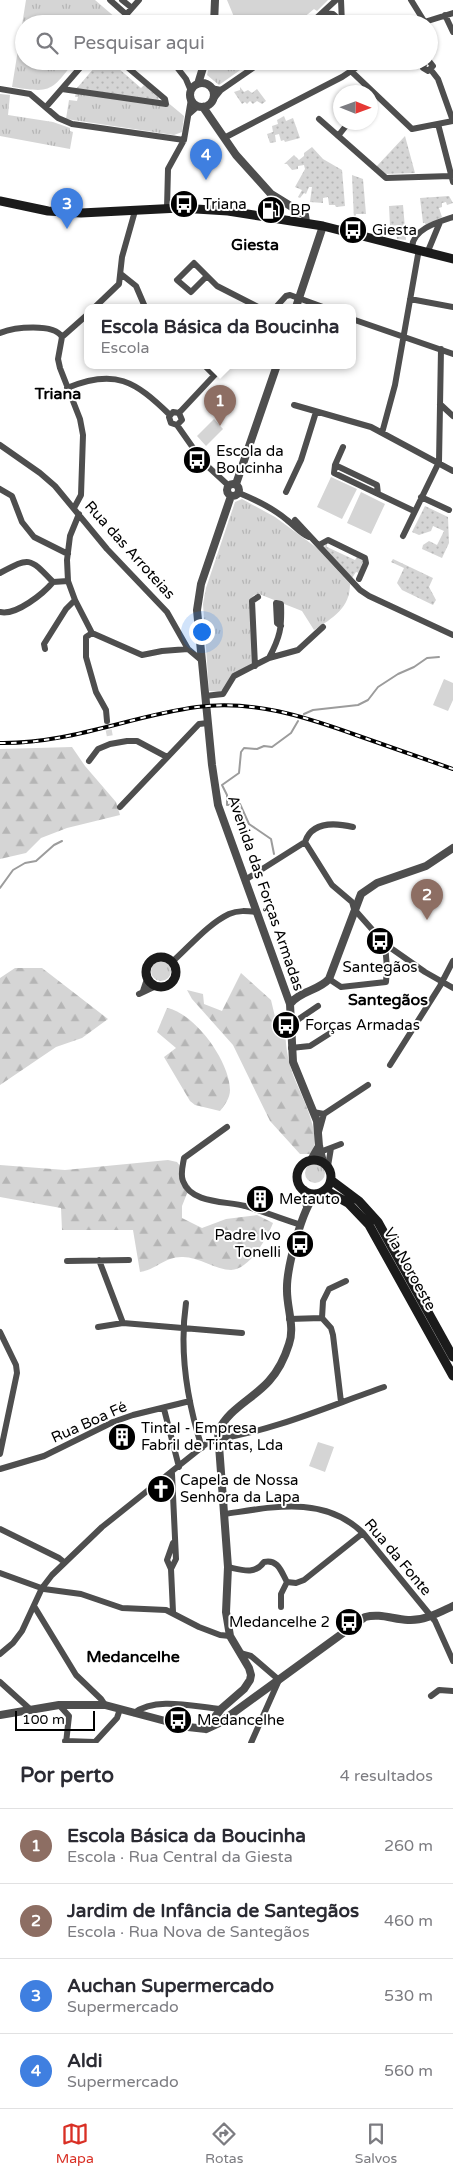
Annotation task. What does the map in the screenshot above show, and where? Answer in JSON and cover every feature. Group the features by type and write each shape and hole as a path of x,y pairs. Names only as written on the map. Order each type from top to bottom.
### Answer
{"main road":[{"path":"0,201 64,212 101,214 167,208 215,210 306,222 420,249 453,259"},
{"path":"164,957 172,962 176,970 173,982 165,986 156,986 147,978 147,964 154,958 164,957"},
{"path":"311,1160 325,1164 332,1174 326,1190 316,1194 304,1190 298,1182 298,1170 311,1160"},
{"name":"Via Noroeste","path":"331,1180 359,1201 378,1222 453,1357"},
{"name":"Via Noroeste","path":"326,1190 348,1203 369,1225 453,1376"}],"street":[{"path":"110,0 126,14 139,0"},
{"path":"122,0 132,8"},
{"path":"214,15 215,0"},
{"path":"411,0 418,15"},
{"path":"321,15 339,2 341,15"},
{"path":"323,13 333,15"},
{"path":"438,17 453,13"},
{"path":"445,15 453,32"},
{"path":"46,107 78,70"},
{"path":"62,89 166,104 165,99 131,70"},
{"path":"167,208 168,169 184,140 191,95 186,79 179,70"},
{"path":"191,95 200,84 202,70"},
{"path":"189,115 206,106 221,90 250,70"},
{"path":"343,70 343,72 350,73 361,85"},
{"path":"224,138 354,70"},
{"path":"378,101 412,129 453,121 438,79 431,70"},
{"path":"186,79 221,90"},
{"path":"206,106 214,93 211,88"},
{"path":"0,89 30,94 58,118 72,124 184,140"},
{"path":"191,95 206,106 236,155 271,194 305,215 306,222"},
{"path":"319,119 386,178 452,179 438,124"},
{"path":"338,136 343,130"},
{"path":"98,304 119,284 122,257 135,211"},
{"path":"420,249 416,235 429,226 453,217"},
{"path":"382,433 395,385 420,249 440,222"},
{"path":"297,304 323,226"},
{"path":"208,276 191,292 177,280 194,263 208,276 217,286 252,304"},
{"path":"121,274 136,286 144,304"},
{"path":"279,304 286,296 300,298 315,304"},
{"path":"410,299 453,307"},
{"path":"74,508 81,495 83,436 80,419 67,388 58,359 62,337 84,318"},
{"path":"356,320 453,354"},
{"path":"0,333 38,328 59,332 62,337"},
{"path":"403,536 439,462 441,349"},
{"path":"208,369 214,375"},
{"path":"170,415 175,412 179,413 220,369"},
{"path":"232,485 275,369"},
{"path":"67,388 95,379 124,381 145,391 170,415 171,423 177,425 203,462 232,485 239,487 198,597 197,624 204,696 223,694 234,676 269,658 298,650 323,627"},
{"path":"440,404 453,416"},
{"path":"294,405 371,428 453,471"},
{"path":"286,492 301,460 316,412"},
{"path":"177,425 182,420 179,413"},
{"name":"Rua das Arroteias","path":"0,444 40,473 74,508 107,549 167,612 188,650 201,660"},
{"path":"343,447 335,465 334,473 414,511"},
{"path":"0,490 12,496 22,522 34,537 68,554"},
{"path":"235,494 267,506 287,520 301,534 312,538"},
{"path":"421,497 449,510"},
{"path":"79,514 70,536 68,581 75,600 92,633 142,655 162,651 188,650"},
{"path":"295,520 364,593 453,634"},
{"path":"319,545 328,540 365,558 366,563 359,579"},
{"path":"0,573 25,560 42,570 53,582"},
{"path":"0,612 5,613 25,605 45,592 53,582 68,581"},
{"path":"255,666 252,602 258,597"},
{"path":"45,649 44,644 66,609 75,600"},
{"path":"269,658 280,636 282,626"},
{"path":"92,633 86,636 85,652 96,692 106,710 107,721"},
{"name":"Avenida das Forças Armadas","path":"204,696 218,806 290,1004"},
{"path":"120,808 199,724 208,723"},
{"path":"89,761 98,749 111,740 136,741 167,756"},
{"path":"245,880 305,842 313,830 328,824 353,827"},
{"path":"305,842 325,876 334,887 352,902 354,909 385,944 425,972 453,988"},
{"path":"325,1164 313,1112 296,1070 291,1048 290,1004 299,996 321,986 329,979 361,894 370,886 426,866 453,848"},
{"path":"172,962 206,931 229,914 244,911 256,912"},
{"path":"329,979 341,987 386,982 388,968 385,944"},
{"path":"390,1065 443,982 453,961"},
{"path":"147,978 141,993 156,986"},
{"path":"290,1025 318,1006"},
{"path":"291,1048 310,1046 332,1032"},
{"path":"319,1133 324,1114 368,1085"},
{"path":"313,1112 324,1114"},
{"path":"227,1127 184,1158 182,1170 183,1181 186,1185 198,1195 209,1200 246,1206 301,1225"},
{"path":"311,1160 320,1149 332,1148 341,1144"},
{"path":"325,1164 332,1148"},
{"path":"206,1729 221,1709 244,1689 250,1680 249,1668 230,1636 226,1612 228,1567 218,1432 224,1420 269,1381 280,1365 291,1336 287,1281 306,1206 304,1190"},
{"path":"306,1206 316,1194"},
{"path":"99,1260 123,1323"},
{"path":"67,1261 129,1260"},
{"path":"322,1318 323,1301 329,1289 346,1281"},
{"path":"186,1303 182,1329 184,1373 202,1448"},
{"path":"290,1319 322,1318 332,1328 341,1402"},
{"path":"98,1327 123,1323 242,1333"},
{"path":"0,1332 16,1365 17,1373 0,1454"},
{"path":"0,1654 13,1643 42,1588 64,1562 102,1527 172,1474 202,1448 218,1439 304,1418 341,1402 384,1387"},
{"name":"Rua Boa Fé","path":"0,1469 44,1456 133,1414 164,1409 190,1401"},
{"path":"164,1409 179,1467"},
{"path":"172,1474 176,1559 171,1569 173,1612"},
{"name":"Rua da Fonte","path":"225,1514 308,1506 340,1515 363,1533 431,1616 453,1661"},
{"path":"0,1530 64,1562"},
{"path":"287,1582 296,1583 304,1580 363,1533"},
{"path":"228,1567 251,1571 258,1568 264,1562 273,1561 287,1582"},
{"path":"0,1573 42,1588 81,1594 122,1608 152,1608 173,1612 183,1620 205,1630 230,1636"},
{"path":"281,1607 281,1594 287,1582"},
{"path":"34,1606 76,1675 105,1705"},
{"path":"0,1715 59,1705 105,1705 188,1727 206,1729 219,1723 364,1617 378,1614 408,1620 431,1616 453,1606"},
{"path":"240,1653 251,1656 279,1680"},
{"path":"251,1743 279,1680"},
{"path":"0,1682 31,1710"},
{"path":"431,1696 439,1690 453,1691"},
{"path":"134,1713 142,1707 155,1704 181,1704 221,1709"},
{"path":"59,1705 68,1716 66,1742 95,1742 117,1718 120,1709"}],"green space":[{"path":"26,0 95,0 112,15 24,15"},
{"path":"227,0 328,0 317,11 314,9 307,15 233,15"},
{"path":"15,68 15,70 68,70 55,84 43,90 12,87"},
{"path":"92,70 120,70 141,88 144,85 159,100 77,88"},
{"path":"208,70 240,70 219,85 207,75"},
{"path":"77,87 166,101 184,116 182,132 174,135 66,119 69,100 77,101 78,97 75,97"},
{"path":"240,87 244,92 248,90 252,93 257,89 266,101 262,104 257,101 253,104 250,101 247,104 245,102 242,104 234,92 240,90"},
{"path":"0,94 10,95 8,115 53,122 70,128 70,131 73,132 70,149 0,136"},
{"path":"284,116 286,121 293,118 300,138 285,142 284,140 281,141 279,134 275,135 276,142 270,143 267,134 273,132 272,126 278,124 277,120"},
{"path":"405,136 415,173 384,174 376,167"},
{"path":"312,147 323,159 342,170 345,206 336,207 335,205 329,205 328,197 323,198 323,203 310,202 312,187 309,187 306,194 304,193 300,198 298,197 302,190 295,187 305,169 304,165 292,170 287,164 284,164 294,155 299,160"},
{"path":"352,175 363,179 366,214 356,214 355,220 354,220"},
{"path":"449,196 453,203 447,205 446,202 442,203 442,207 439,208 442,217 426,226 423,223 420,198"},
{"path":"403,205 406,240 397,239 396,231 401,231 400,225 390,226 389,206"},
{"path":"214,419 223,429 206,446 197,436"},
{"path":"331,477 357,489 342,519 317,507"},
{"path":"361,492 385,504 371,534 347,523"},
{"path":"242,499 275,517 317,548 350,584 349,592 344,606 328,621 314,630 302,611 259,594 254,595 250,600 253,663 224,689 219,692 209,691 203,604 206,588 235,502"},
{"path":"425,506 448,517 449,543 442,558 422,549 423,545 429,541 437,545 444,531 433,526 431,531 419,535 412,532"},
{"path":"327,543 327,547 355,560 357,557 363,561 359,573 356,572 352,578 324,547"},
{"path":"393,559 433,578 429,587 436,600 433,605 402,590 397,583 404,568 391,562"},
{"path":"444,679 453,683 453,700 448,711 433,705"},
{"path":"72,747 85,766 116,802 120,815 67,828 41,838 26,853 0,859 0,749"},
{"path":"161,961 168,964 171,971 168,978 161,981 154,978 151,971 154,964"},
{"path":"15,968 42,968 108,1019 82,1038 56,1047 0,1085 0,978"},
{"path":"241,973 271,1000 276,1021 285,1019 289,1063 312,1124 314,1145 311,1154 300,1154 270,1121 233,1045 192,999 187,990 203,994 204,1004 222,1011"},
{"path":"167,1008 189,1019 199,1029 209,1040 224,1066 230,1093 220,1111 195,1105 190,1101 164,1057 176,1048 157,1032"},
{"path":"168,1160 177,1162 184,1171 184,1179 190,1186 182,1206 182,1218 202,1228 226,1219 257,1215 273,1223 267,1237 257,1252 245,1264 231,1270 195,1259 177,1257 140,1272 133,1230 62,1230 61,1208 0,1197 0,1165 65,1170"},
{"path":"315,1163 322,1166 325,1173 322,1180 315,1183 308,1180 305,1173 308,1166"},
{"path":"318,1442 334,1447 325,1472 309,1466"}],"waterway":[{"path":"304,714 313,710 358,705 368,700 378,687 398,674 414,667 427,658 439,657"},
{"path":"274,854 271,839 249,824 240,804 227,805 227,795 222,785 239,773 241,752 244,748 272,747 291,733 298,721"},
{"path":"0,888 13,870 25,863 36,861 54,845 62,841"}],"tunnel":[{"path":"107,721 110,737"}],"railway":[{"path":"0,743 51,739 197,707 238,706 278,711 297,716 453,769"}],"place":[{"name":"Aldi","path":"206,180"},
{"name":"Triana","path":"184,204"},
{"name":"BP","path":"271,210"},
{"name":"Auchan Supermercado","path":"67,229"},
{"name":"Giesta","path":"353,230"},
{"name":"Escola Básica da Boucinha","path":"220,426"},
{"name":"Escola da Boucinha","path":"197,460"},
{"name":"Jardim de Infância de Santegãos","path":"427,920"},
{"name":"Santegãos","path":"380,941"},
{"name":"Forças Armadas","path":"286,1025"},
{"name":"Metauto","path":"260,1199"},
{"name":"Padre Ivo Tonelli","path":"300,1244"},
{"name":"Tintal - Empresa Fabril de Tintas, Lda","path":"122,1437"},
{"name":"Capela de Nossa Senhora da Lapa","path":"161,1489"},
{"name":"Medancelhe 2","path":"349,1622"},
{"name":"Medancelhe","path":"178,1720"}],"district":[{"name":"Giesta","path":"255,244"},
{"name":"Triana","path":"58,393"},
{"name":"Santegãos","path":"388,999"},
{"name":"Medancelhe","path":"133,1656"}]}
